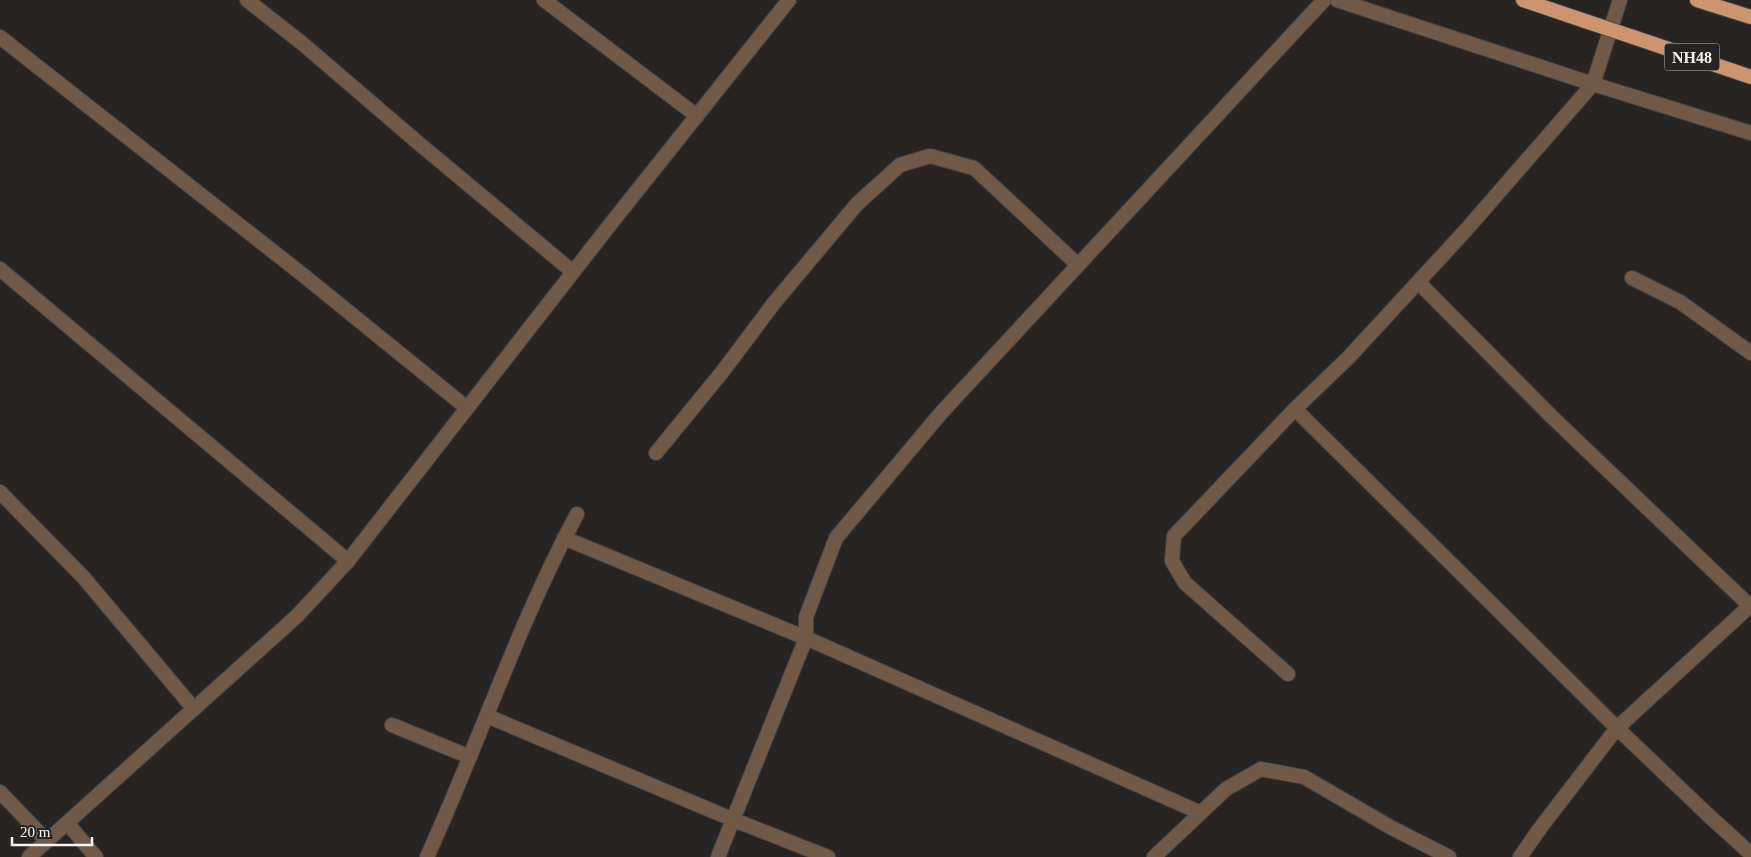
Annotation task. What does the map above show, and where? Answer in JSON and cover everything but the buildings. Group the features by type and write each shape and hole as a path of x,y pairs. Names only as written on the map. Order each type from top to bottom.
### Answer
{"highway":[{"name":"NH48","path":"1523,0 1751,77"},
{"path":"1697,0 1751,18"}],"street":[{"path":"247,0 303,44 573,272"},
{"path":"544,0 697,116"},
{"path":"29,857 297,616 348,561 573,272 789,0"},
{"path":"718,857 806,638 806,617 836,538 940,413 1324,0"},
{"path":"1337,0 1593,84 1751,133"},
{"path":"1288,674 1185,583 1172,561 1174,536 1295,409 1349,357 1466,230 1593,84 1620,0"},
{"path":"0,37 281,257 467,408"},
{"path":"656,453 812,257 857,204 900,165 930,156 974,168 1078,265"},
{"path":"0,269 348,561"},
{"path":"1632,278 1680,302 1751,353"},
{"path":"1418,282 1552,417 1751,605 1617,728 1520,857"},
{"path":"1295,409 1617,728 1751,854"},
{"path":"0,492 84,578 194,709"},
{"path":"433,855 531,605 577,514"},
{"path":"564,538 806,638 1202,813"},
{"path":"487,716 734,820 828,857"},
{"path":"392,725 470,757"},
{"path":"1154,857 1226,790 1261,769 1304,778 1392,828 1449,857"},
{"path":"0,792 47,841"},
{"path":"67,823 96,857"}]}
